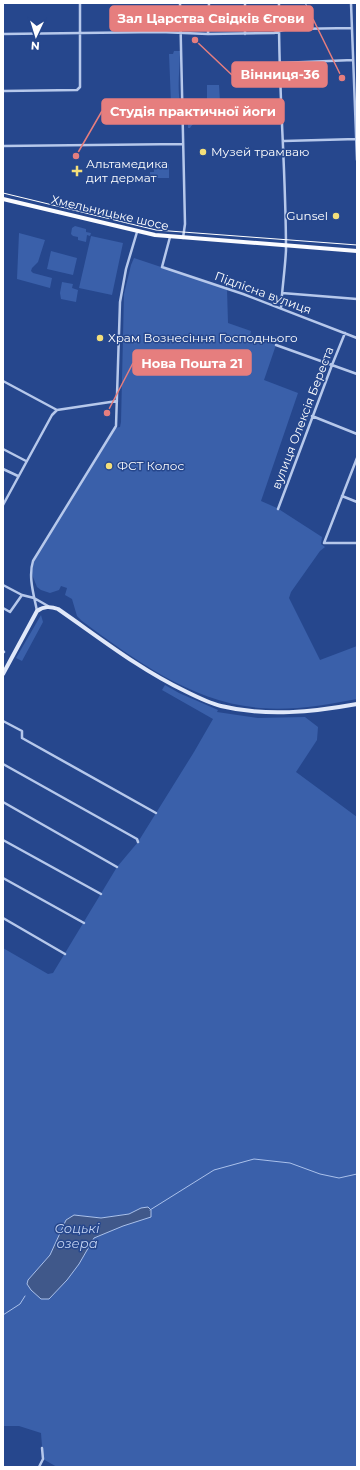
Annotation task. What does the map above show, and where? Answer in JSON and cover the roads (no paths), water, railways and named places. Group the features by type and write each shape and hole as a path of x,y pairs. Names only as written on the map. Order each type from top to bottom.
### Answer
{"main road":[{"name":"Хмельницьке шосе","path":"3,199 137,232 170,238 357,251"},
{"path":"3,674 37,611 48,606 58,608 114,649 156,676 220,706 239,710 279,713 357,704"}],"street":[{"path":"3,91 77,90 80,87 80,3"},
{"path":"180,3 185,224 183,238"},
{"path":"208,34 209,3"},
{"path":"245,3 245,34"},
{"path":"279,3 278,32 284,141 285,246 281,308"},
{"path":"351,3 357,160"},
{"path":"3,34 160,32 245,34 274,33 292,29 352,28"},
{"path":"280,63 353,60"},
{"path":"284,141 357,139"},
{"path":"3,146 183,144"},
{"path":"37,611 31,572 33,561 115,428 120,302 126,269 137,232"},
{"name":"Підлісна вулиця","path":"170,238 162,267 281,308 357,338"},
{"path":"282,293 357,299"},
{"name":"вулиця Олексія Береста","path":"278,509 312,416 345,334"},
{"path":"276,345 357,374"},
{"path":"3,381 57,410"},
{"path":"3,505 52,415 57,410 117,401"},
{"path":"312,416 357,434"},
{"path":"3,449 26,461"},
{"path":"357,458 324,543 357,543"},
{"path":"3,468 18,476"},
{"path":"342,496 357,502"},
{"path":"3,585 22,595 34,598 48,606"},
{"path":"3,608 10,612 22,595"},
{"path":"3,721 22,731 22,738 156,813"},
{"path":"3,764 137,839 138,842"},
{"path":"3,802 117,867"},
{"path":"3,840 101,894"},
{"path":"3,878 84,923"},
{"path":"3,918 65,954"},
{"path":"39,1467 43,1459 42,1448"}],"water":[{"name":"Соцькі озера","path":"148,1207 151,1210 151,1217 123,1226 94,1238 79,1264 67,1280 49,1299 41,1299 31,1290 27,1284 28,1280 50,1255 66,1220 74,1215 101,1218 129,1214 141,1208"}],"waterway":[{"path":"305,3 312,14 313,23"},
{"path":"150,1210 214,1170 254,1159 290,1163 320,1174 339,1178 357,1174"},
{"path":"3,1315 20,1304 25,1296"}],"tram line":[{"path":"3,193 156,230 357,245"}],"place":[{"name":"Вінниця-36","path":"195,40"},
{"name":"Зал Царства Свідків Єгови","path":"342,78"},
{"name":"Музей трамваю","path":"203,152"},
{"name":"Студія практичної йоги","path":"76,156"},
{"name":"Альтамедика дит дермат","path":"77,171"},
{"name":"Gunsel","path":"336,216"},
{"name":"Храм Вознесіння Господнього","path":"100,338"},
{"name":"Нова Пошта 21","path":"107,413"},
{"name":"ФСТ Колос","path":"109,466"}]}
